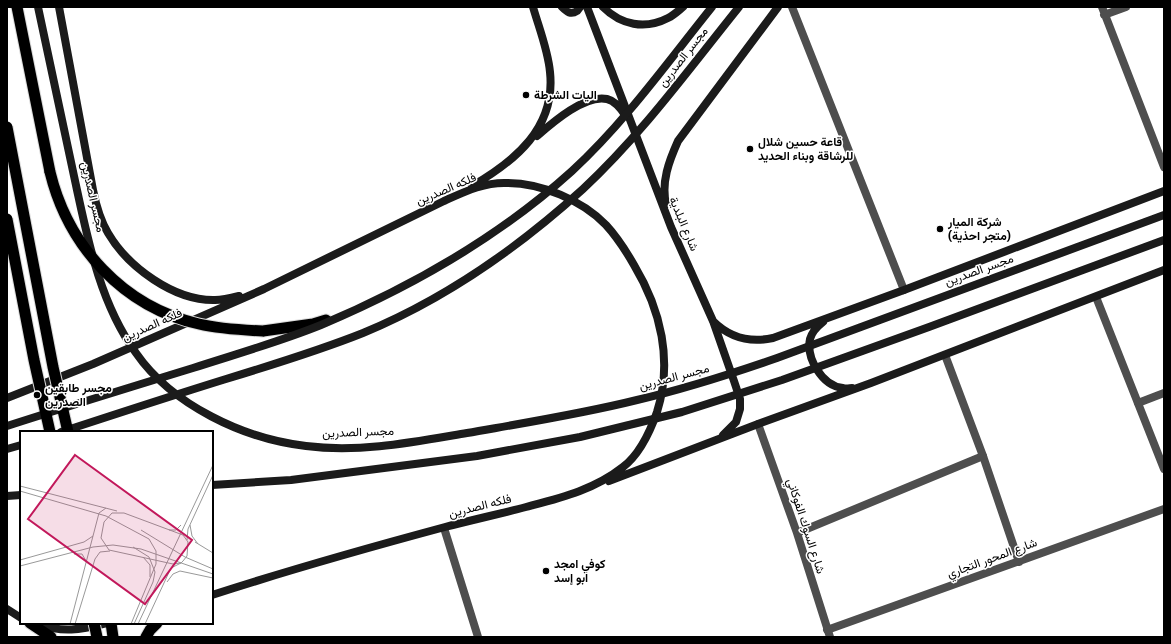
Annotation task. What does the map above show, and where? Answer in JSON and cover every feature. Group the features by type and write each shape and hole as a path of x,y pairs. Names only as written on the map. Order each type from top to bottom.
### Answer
{"highway":[{"path":"17,7 50,172 57,197 74,233 89,255 107,274 127,291 150,306 186,321 212,327 251,330 286,328 314,324 350,312"},
{"path":"7,126 53,366 68,431"},
{"path":"7,219 34,360 50,431"},
{"path":"32,624 47,637"},
{"path":"94,624 97,637"},
{"path":"111,624 113,637"},
{"path":"146,637 156,624"}],"main road":[{"name":"مجسر الصدرين","path":"38,7 84,221 97,270 115,316 127,340 146,366 166,385 184,399 219,420 241,430 286,443 347,448 405,443 559,417 638,400 714,379 777,358 1164,215"},
{"path":"59,7 96,204 107,232 137,267 153,280 170,289 191,297 214,300 239,297 264,288"},
{"path":"517,154 540,128 549,101 550,72 533,7"},
{"path":"562,7 571,13 578,11 580,7"},
{"name":"شارع البلدية","path":"587,7 671,227 713,321 740,399 740,409 736,422 725,433 712,441"},
{"path":"603,7 614,17 628,24 650,25 669,18 683,7"},
{"name":"مجسر الصدرين","path":"7,426 267,345 350,312 390,294 434,269 494,232 572,171 612,130 712,7"},
{"name":"مجسر الصدرين","path":"64,431 330,346 397,317 476,272 534,231 604,169 643,126 739,7"},
{"path":"671,227 665,200 665,180 668,164 678,141 695,116 778,7"},
{"path":"444,201 504,166 557,119 576,107 594,99 605,98 614,102 621,108 635,131"},
{"name":"فلكه الصدرين","path":"8,397 93,364 264,288 472,189 491,184 506,183 537,188 567,198 594,215 606,225 629,256 647,289 660,325 664,344 665,363 662,389 654,420 646,438 636,454 624,466 606,479 574,494 331,559 213,595"},
{"path":"713,321 721,329 740,339 763,340 773,338 1164,191"},
{"path":"213,485 298,479 477,456 580,437 682,412 797,375 1164,240"},
{"path":"574,494 712,441 945,355 1164,270"},
{"path":"838,314 824,321 815,329 810,338 811,354 815,365 827,381 842,388 854,388 871,383"},
{"path":"7,449 20,445"},
{"path":"7,496 20,495"},
{"path":"7,609 20,617"},
{"path":"34,624 48,628 82,630"},
{"path":"47,637 103,624"}],"street":[{"path":"792,7 904,290"},
{"path":"1126,7 1103,11 1164,167"},
{"path":"1096,297 1164,469"},
{"path":"945,355 983,456 1019,562"},
{"path":"1138,403 1164,393"},
{"name":"شارع السوك الفوكاني","path":"758,424 797,534 828,633"},
{"path":"797,534 983,456"},
{"name":"شارع المحور التجاري","path":"828,633 1164,509"},
{"path":"444,528 478,637"}],"place":[{"name":"اليات الشرطة","path":"526,95"},
{"name":"قاعة حسين شلال للرشاقة وبناء الحديد","path":"750,149"},
{"name":"شركة الميار (متجر احذية)","path":"940,229"},
{"name":"مجسر طابقين الصدرين","path":"37,395"},
{"name":"كوفي امجد ابو إسد","path":"546,571"}]}
